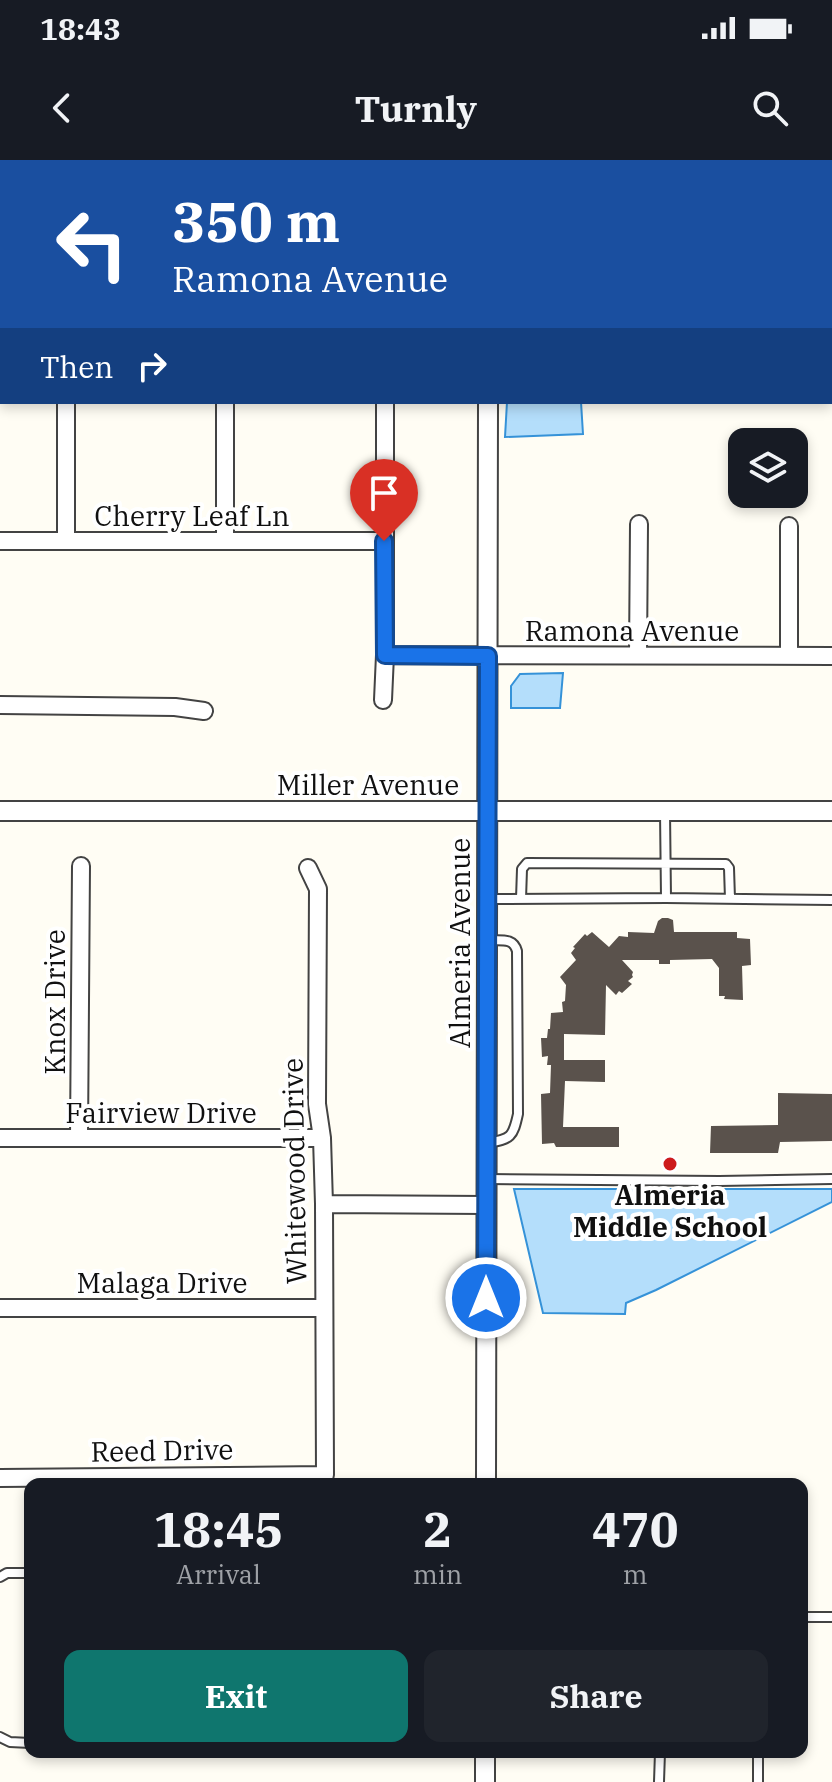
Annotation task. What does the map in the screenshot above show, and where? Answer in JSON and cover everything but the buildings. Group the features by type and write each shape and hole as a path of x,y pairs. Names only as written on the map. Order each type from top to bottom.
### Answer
{"street":[{"path":"66,404 66,541"},
{"path":"225,404 225,541"},
{"path":"383,700 385,404"},
{"name":"Almeria Avenue","path":"486,1478 488,404"},
{"path":"638,655 639,524"},
{"path":"789,526 789,656"},
{"name":"Cherry Leaf Ln","path":"0,541 384,541"},
{"name":"Ramona Avenue","path":"385,655 832,656"},
{"path":"0,705 175,707 204,711"},
{"name":"Miller Avenue","path":"0,811 832,811"},
{"name":"Knox Drive","path":"79,1137 81,866"},
{"name":"Whitewood Drive","path":"308,868 318,889 317,1104 322,1138 324,1204 325,1475"},
{"name":"Fairview Drive","path":"0,1138 322,1138"},
{"path":"324,1204 486,1205"},
{"name":"Malaga Drive","path":"0,1308 323,1308"},
{"name":"Reed Drive","path":"0,1478 325,1475"},
{"path":"485,1758 485,1782"}],"lane":[{"path":"665,811 666,898"},
{"path":"521,899 522,869 527,863 726,864 729,868 730,899"},
{"path":"488,899 832,900"},
{"path":"487,940 511,941 515,943 517,951 518,1114 510,1137 487,1143"},
{"path":"486,1179 832,1179"},
{"path":"0,1577 7,1573 24,1573"},
{"path":"808,1617 832,1617"},
{"path":"0,1737 10,1742 24,1743"},
{"path":"659,1782 660,1758"},
{"path":"758,1758 758,1782"}],"water":[{"path":"507,404 581,404 583,434 505,437"},
{"path":"563,673 560,708 511,708 511,686 520,674"},
{"path":"514,1189 832,1189 832,1202 626,1303 625,1314 543,1313"}],"place":[{"name":"Almeria Middle School","path":"670,1164"}],"route":[{"path":"384,541 385,655 488,656 486,1298"}]}
